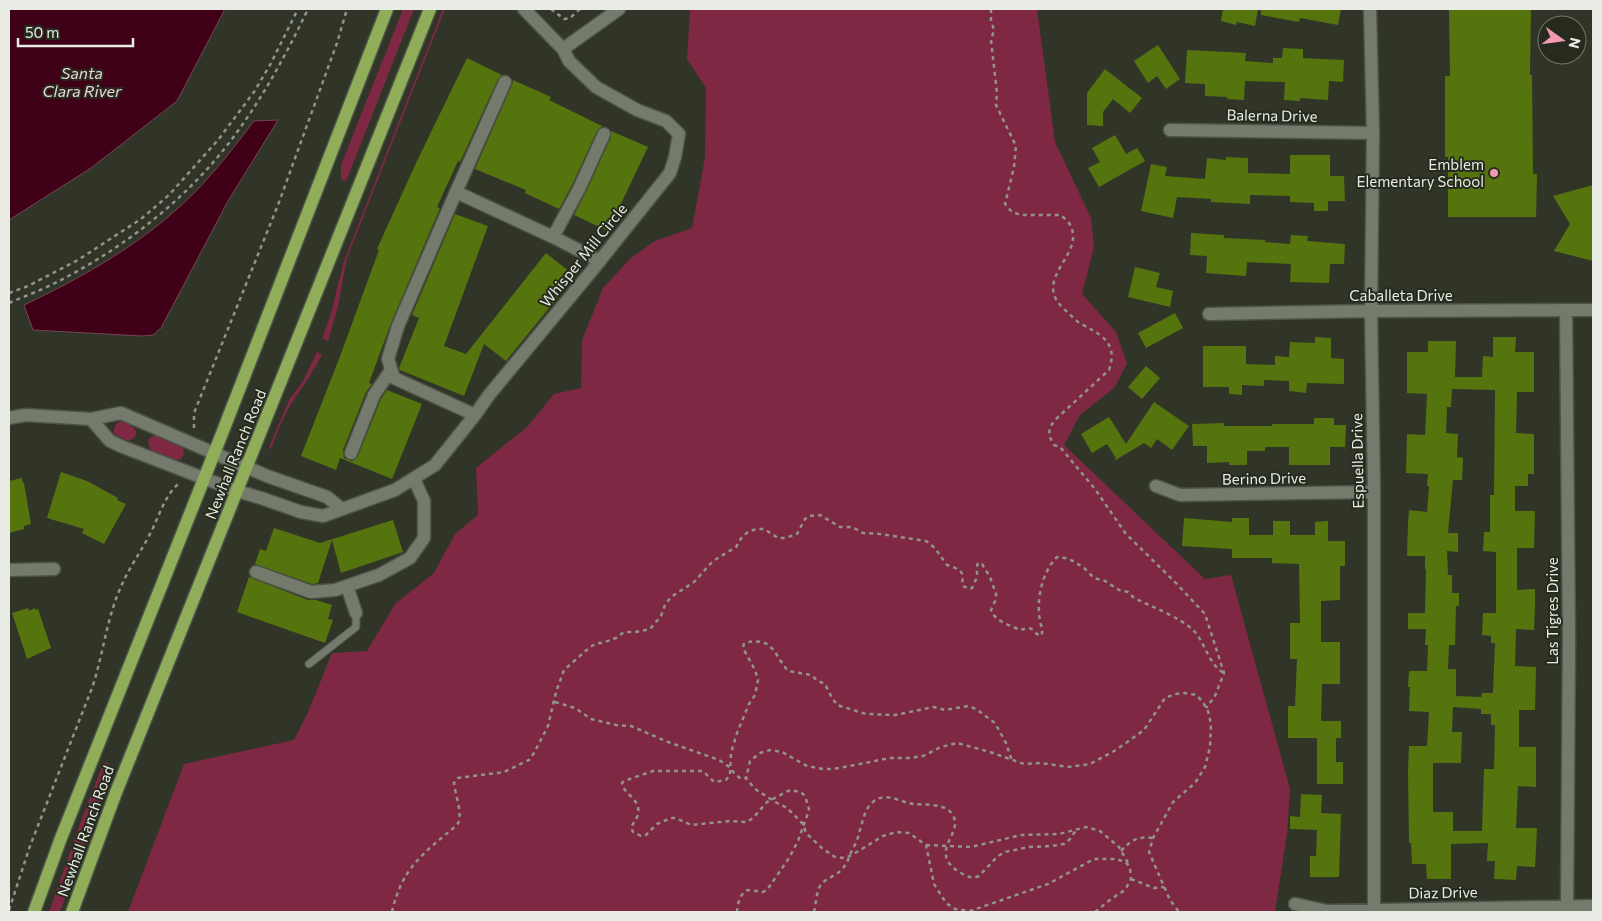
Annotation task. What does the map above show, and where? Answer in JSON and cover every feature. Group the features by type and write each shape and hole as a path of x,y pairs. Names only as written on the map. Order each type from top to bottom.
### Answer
{"main road":[{"name":"Newhall Ranch Road","path":"34,912 61,838 387,9"},
{"name":"Newhall Ranch Road","path":"72,912 115,795 430,9"}],"street":[{"name":"Whisper Mill Circle","path":"91,419 110,441 237,491 301,512 323,516 396,490 434,465 670,173 675,157 679,134 666,121 637,110 596,87 569,61 563,49 524,9"},
{"path":"563,49 620,9"},
{"name":"Espuella Drive","path":"1370,9 1373,133 1371,311 1374,492 1374,911"},
{"path":"475,415 394,378 388,359 398,326 505,82"},
{"name":"Balerna Drive","path":"1170,130 1373,133"},
{"path":"553,237 579,189 604,134"},
{"path":"456,192 600,261"},
{"name":"Las Tigres Drive","path":"1566,310 1569,630 1567,909"},
{"name":"Caballeta Drive","path":"1210,314 1593,310"},
{"path":"351,453 374,396 391,370"},
{"path":"9,418 26,415 91,419 121,413 247,468 326,497 342,509"},
{"path":"256,572 311,592 335,590 379,575 410,558 424,538 424,502 414,479"},
{"name":"Berino Drive","path":"1156,486 1180,495 1374,492"},
{"path":"9,570 54,569"},
{"path":"347,586 356,613"},
{"name":"Diaz Drive","path":"1295,904 1327,910 1374,911 1567,909 1593,906"}],"lane":[{"path":"309,664 356,627 356,613"}],"path":[{"path":"9,294 78,260 141,219 169,195 218,140 254,92 298,9"},
{"path":"9,303 57,282 99,258 174,202 231,141 254,108 278,69 308,9"},
{"path":"194,428 194,413 278,204 337,43 347,9"},
{"path":"551,9 564,19 570,18 580,9"},
{"path":"991,9 991,20 994,30 991,40 997,93 996,105 1016,146 1014,167 1005,204 1012,212 1021,215 1060,215 1069,223 1072,234 1071,250 1056,274 1051,288 1056,300 1076,320 1101,334 1109,344 1113,359 1110,370 1049,426 1048,433 1054,445 1060,447 1095,489 1126,534 1174,580 1205,614 1224,673 1215,696 1206,708"},
{"path":"9,910 30,846 92,688 107,627 120,590 150,534 169,492 180,482"},
{"path":"392,912 402,882 411,868 421,856 457,826 460,821 461,816 454,793 454,783 458,778 504,772 528,760 534,753 548,726 560,678 564,670 590,647 616,638 624,632 650,629 661,616 665,605 672,597 694,582 713,561 736,547 742,537 748,532 756,529 764,529 773,536 785,538 797,534 805,519 809,516 820,515 840,527 852,527 863,533 926,541 943,557 947,565 957,568 962,573 963,586 970,589 977,577 978,563 982,564 990,577 996,594 991,610 992,615 1020,630 1033,629 1041,636 1043,629 1039,612 1044,576 1051,563 1057,558 1065,558 1074,561 1094,578 1105,581 1119,590 1128,592 1134,598 1184,623 1196,633 1217,669 1224,673"},
{"path":"737,912 739,900 744,891 763,892 771,886 775,877 789,858 804,827 809,809 805,796 801,792 790,790 768,802 747,822 730,821 692,825 676,818 671,818 657,824 646,835 641,836 633,832 632,824 638,815 636,801 622,786 622,783 653,771 696,770 703,771 714,782 726,780 730,775 731,753 737,733 749,704 756,695 758,680 755,670 743,648 744,643 752,641 766,643 773,647 788,671 811,675 825,684 837,704 866,714 895,716 934,707 945,710 968,706 976,709 995,723 1006,743 1012,761"},
{"path":"746,778 750,762 760,753 770,750 782,752 807,766 823,769 834,769 890,758 923,756 941,746 957,743 1024,764 1041,763 1068,767 1090,764 1116,750 1144,730 1165,698 1175,694 1191,694 1202,701 1211,724 1210,747 1205,767 1195,783 1173,802 1153,838 1149,852 1170,900 1179,912"},
{"path":"554,701 575,708 591,719 616,725 631,726 668,742 719,760 741,779 746,778"},
{"path":"746,778 755,789 787,808 803,824 806,833 835,857 844,858 850,856 883,836 896,832 909,833 926,845 972,847 1021,835 1059,834 1086,827 1100,830 1119,847 1130,867 1131,879 1125,890 1095,912"},
{"path":"814,912 820,887 828,878 842,870 850,856 868,807 874,801 885,797 896,798 912,804 942,807 948,810 955,818 947,847 946,855 949,865 966,876 975,878 983,873 998,856 1005,852 1030,847 1064,844 1070,840 1076,830"},
{"path":"1121,851 1129,842 1138,837 1153,838"},
{"path":"926,845 934,884 946,903 955,909 970,911 1048,884 1094,859 1116,859 1125,862 1130,867"},
{"path":"1131,879 1154,888 1164,887"}],"shaded area":[{"path":"403,9 414,9 347,179 344,181 341,179 341,165"},
{"path":"443,9 445,9 347,258 338,306 328,341 322,338 330,317 344,261"},
{"path":"690,9 1037,9 1055,142 1091,218 1094,247 1082,294 1116,332 1127,363 1115,387 1080,415 1064,445 1205,579 1231,575 1290,789 1287,834 1275,912 128,912 184,764 294,740 309,710 332,653 367,651 395,604 434,573 455,534 478,515 476,468 528,426 554,394 581,388 582,340 603,288 631,258 655,241 692,228 705,158 706,88 687,59"},
{"path":"317,352 322,354 319,361 291,404 280,425 272,447 268,450 289,400 303,381"},
{"path":"121,421 129,424 136,432 136,435 128,441 114,434 115,426"},
{"path":"157,435 174,441 181,446 184,454 181,459 176,460 152,451 148,440"},
{"path":"106,762 110,766 106,789 60,912 49,912 81,821 103,764"}],"water":[{"name":"Santa Clara River","path":"9,9 225,9 177,101 91,168 9,220"},
{"path":"278,120 228,201 161,328 153,335 33,330 24,305 92,270 135,243 193,194 217,168 254,121"}],"building":[{"path":"1223,9 1258,9 1255,26 1237,22 1236,25 1221,21"},
{"path":"1261,9 1341,9 1338,25 1300,18 1299,22 1261,15"},
{"path":"1449,9 1531,9 1530,75 1532,75 1533,174 1537,174 1536,217 1448,217 1448,157 1445,157 1445,76 1450,76"},
{"path":"1158,45 1180,79 1166,89 1157,76 1148,83 1134,61"},
{"path":"1283,48 1303,49 1303,58 1344,60 1343,82 1329,81 1328,100 1300,98 1300,101 1284,100 1285,82 1245,81 1244,100 1205,96 1205,84 1185,83 1187,50 1246,53 1245,61 1273,63 1273,58 1282,58"},
{"path":"467,58 502,75 498,79 437,207 440,208 391,323 369,383 372,384 366,392 343,450 344,458 352,461 358,456 381,399 387,390 422,404 392,479 340,458 336,470 301,456 339,359 379,250 377,249"},
{"path":"1105,69 1142,98 1130,113 1113,99 1103,112 1103,126 1087,125 1087,93"},
{"path":"513,80 551,97 549,100 602,126 597,131 559,209 525,193 526,190 475,169"},
{"path":"611,131 648,147 608,231 574,215 611,137"},
{"path":"1115,135 1126,154 1137,148 1145,161 1099,187 1088,168 1100,162 1092,148"},
{"path":"1290,155 1330,155 1330,176 1344,176 1345,201 1328,201 1328,211 1314,211 1314,203 1290,202 1290,196 1250,195 1250,204 1211,202 1211,199 1177,197 1173,218 1141,211 1151,164 1167,167 1165,176 1205,179 1207,158 1226,160 1226,157 1248,158 1248,173 1290,174"},
{"path":"1593,185 1593,261 1554,251 1570,224 1553,196"},
{"path":"455,214 488,226 444,346 466,354 546,253 575,276 506,361 484,344 464,396 399,368 419,318 412,315"},
{"path":"1191,233 1224,235 1224,238 1265,240 1265,242 1290,244 1291,235 1308,236 1307,241 1345,244 1344,264 1330,264 1329,283 1290,282 1291,264 1247,262 1246,276 1206,273 1207,256 1190,255"},
{"path":"1135,267 1160,273 1156,287 1173,291 1170,307 1128,297"},
{"path":"1175,313 1183,328 1146,348 1138,333"},
{"path":"1315,337 1331,338 1331,358 1344,359 1344,384 1307,383 1306,393 1289,391 1289,381 1264,380 1264,386 1242,385 1242,395 1229,394 1229,387 1203,387 1203,346 1246,346 1246,364 1275,365 1275,356 1289,357 1290,342 1315,343"},
{"path":"1493,337 1516,337 1515,352 1534,352 1534,392 1517,392 1516,433 1534,434 1534,474 1528,474 1528,486 1515,486 1515,511 1535,511 1534,548 1517,548 1517,590 1535,589 1534,630 1516,629 1515,666 1536,667 1535,710 1519,710 1519,747 1536,747 1536,787 1518,786 1516,828 1537,828 1535,867 1517,866 1516,880 1494,879 1495,861 1487,861 1488,843 1451,844 1451,879 1427,879 1426,864 1412,864 1411,843 1409,843 1408,771 1409,746 1427,746 1429,712 1409,711 1410,687 1408,687 1409,671 1427,671 1428,645 1425,645 1426,629 1408,629 1408,613 1425,613 1426,569 1425,556 1407,556 1409,510 1427,512 1429,486 1427,486 1428,474 1406,473 1407,434 1425,435 1427,394 1407,393 1407,352 1428,352 1428,341 1456,341 1455,377 1482,377 1483,356 1493,357","holes":["1452,389 1495,390 1494,495 1490,495 1490,532 1484,532 1483,551 1496,552 1496,613 1483,613 1482,635 1491,636 1491,643 1495,643 1493,693 1482,693 1481,697 1456,696 1456,669 1448,669 1449,645 1455,645 1456,606 1459,606 1459,593 1452,593 1452,575 1448,575 1447,551 1458,552 1458,533 1448,533 1453,480 1462,480 1463,458 1457,457 1458,434 1446,433 1447,407 1451,407","1453,707 1481,709 1481,714 1491,714 1491,725 1495,725 1494,769 1484,769 1482,831 1453,831 1453,812 1433,812 1433,763 1461,763 1462,732 1452,732"]},
{"path":"1146,366 1160,378 1142,399 1128,387"},
{"path":"1154,402 1189,426 1172,450 1157,439 1151,448 1144,443 1114,461 1116,458 1107,444 1092,453 1081,434 1109,417 1126,444"},
{"path":"1314,418 1334,418 1334,425 1346,425 1345,447 1330,447 1330,465 1289,465 1289,447 1265,447 1265,451 1247,451 1247,465 1229,465 1229,462 1207,463 1207,446 1193,446 1192,424 1224,423 1224,426 1272,426 1272,424 1314,424"},
{"path":"61,472 87,481 126,504 104,544 82,533 84,529 47,518"},
{"path":"22,478 31,524 24,526 24,529 9,533 9,481"},
{"path":"1184,518 1232,522 1232,518 1249,518 1249,535 1273,535 1273,521 1290,521 1290,535 1315,535 1315,522 1328,521 1328,541 1345,541 1345,566 1340,566 1340,600 1321,601 1321,642 1340,642 1340,684 1322,684 1321,721 1341,721 1341,738 1336,738 1336,762 1343,762 1343,784 1317,784 1317,738 1288,738 1288,706 1295,706 1297,659 1290,659 1290,623 1300,623 1299,564 1272,563 1272,558 1232,558 1232,549 1182,546"},
{"path":"393,520 403,552 341,573 332,540 318,583 312,584 255,564 260,549 266,551 274,528 320,543"},
{"path":"249,577 308,600 316,600 332,605 328,619 333,620 325,643 237,612"},
{"path":"28,608 29,611 35,608 35,610 38,609 51,648 27,659 12,613"},
{"path":"1301,794 1322,795 1321,813 1341,814 1339,877 1310,877 1310,856 1316,856 1317,830 1290,829 1290,816 1300,817"}],"place":[{"name":"Emblem Elementary School","path":"1494,173"}]}
